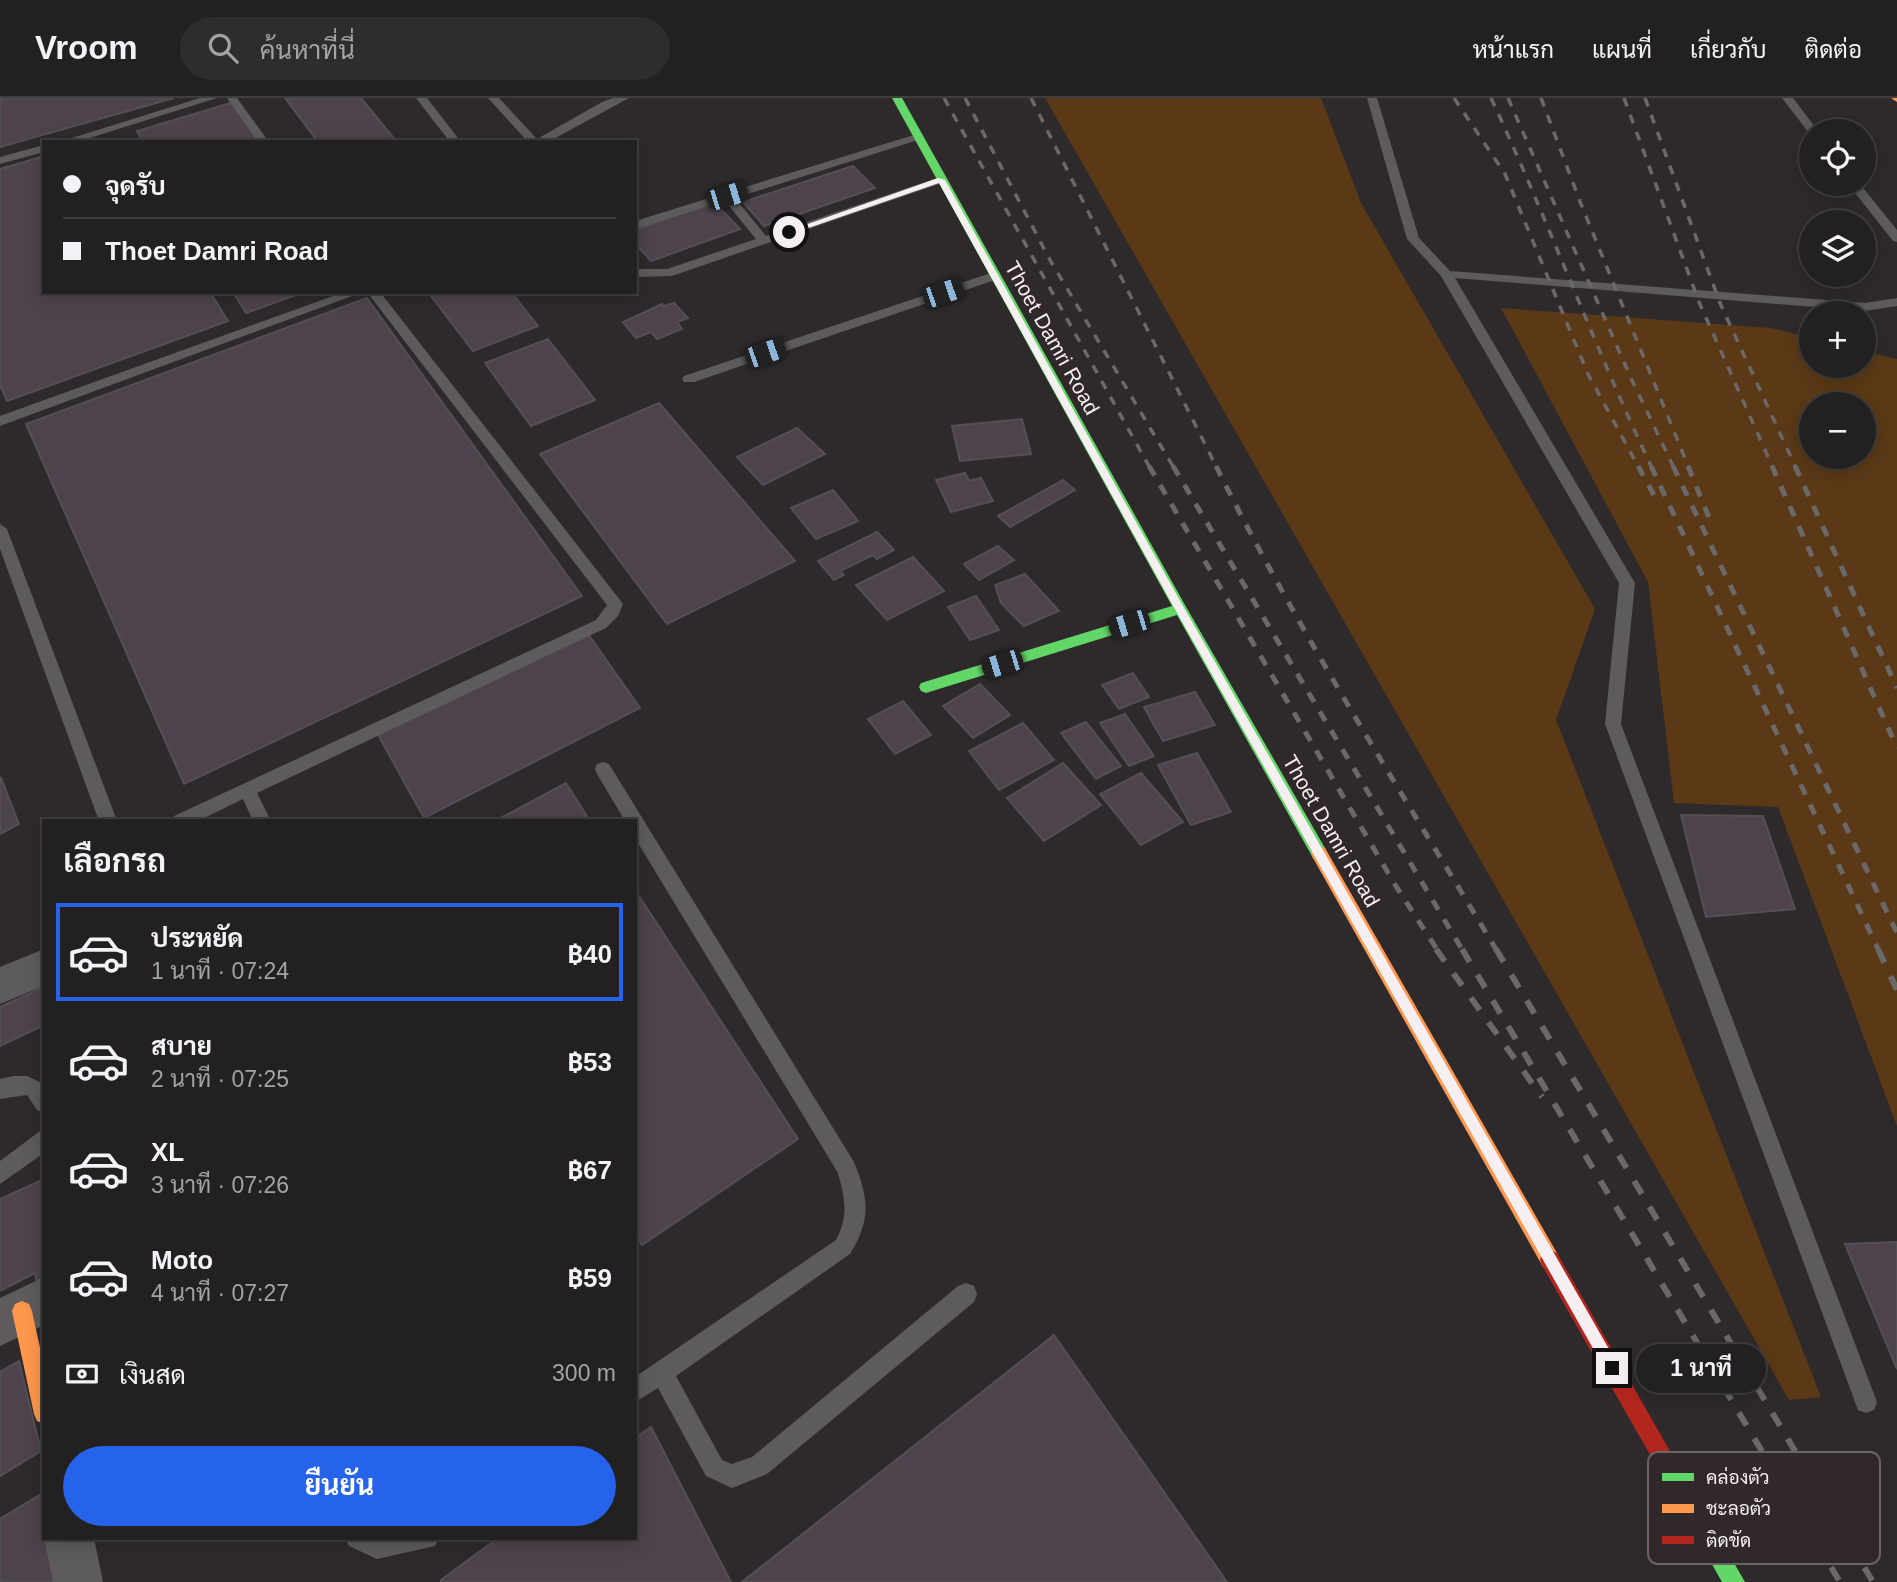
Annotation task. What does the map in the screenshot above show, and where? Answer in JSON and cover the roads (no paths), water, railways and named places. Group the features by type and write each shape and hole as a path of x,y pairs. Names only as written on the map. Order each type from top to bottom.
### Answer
{"street":[{"name":"Thoet Damri Road","path":"897,98 1180,609 1660,1452"},
{"path":"926,687 1180,609"},
{"path":"0,986 42,968"},
{"path":"22,1311 42,1405"},
{"path":"69,1540 78,1582"},
{"name":"Thoet Damri Road","path":"1724,1564 1734,1582"}],"lane":[{"path":"71,140 212,98"},
{"path":"232,98 263,140"},
{"path":"421,98 454,140"},
{"path":"493,98 535,140"},
{"path":"540,140 603,101 624,98"},
{"path":"1371,98 1413,239 1446,274 1627,583 1612,724 1866,1402"},
{"path":"1787,98 1804,119"},
{"path":"637,224 917,137"},
{"path":"0,160 42,149"},
{"path":"637,273 668,273 941,180"},
{"path":"727,196 763,240"},
{"path":"1864,196 1897,238"},
{"path":"1446,274 1865,307 1897,302"},
{"path":"689,379 994,276"},
{"path":"0,421 351,294"},
{"path":"184,819 601,624 613,612 615,604 375,294"},
{"path":"0,529 107,819"},
{"path":"603,769 634,819"},
{"path":"247,790 261,819"},
{"path":"637,824 847,1169 858,1209 854,1229 843,1247 637,1390"},
{"path":"0,1088 25,1084 34,1088 42,1097"},
{"path":"0,1174 42,1140"},
{"path":"662,1373 714,1468 732,1476 759,1466 966,1294"},
{"path":"361,1540 377,1547 416,1540"}],"railway":[{"path":"944,98 1150,468"},
{"path":"965,98 1050,260 1174,468"},
{"path":"1031,98 1217,468"},
{"path":"1454,98 1505,174 1588,374 1639,468"},
{"path":"1491,98 1652,468"},
{"path":"1508,98 1630,376 1674,468"},
{"path":"1541,98 1581,204 1689,468"},
{"path":"1624,98 1699,302 1773,468"},
{"path":"1645,98 1720,303 1796,468"},
{"path":"1149,466 1394,883 1438,951"},
{"path":"1173,466 1463,951"},
{"path":"1216,466 1316,651 1497,951"},
{"path":"1638,466 1655,497"},
{"path":"1651,466 1879,951"},
{"path":"1673,466 1897,933"},
{"path":"1688,466 1710,520"},
{"path":"1772,466 1897,748"},
{"path":"1795,466 1897,688"},
{"path":"1436,949 1542,1097"},
{"path":"1462,949 1762,1452"},
{"path":"1496,949 1796,1452"},
{"path":"1878,949 1897,990"},
{"path":"1829,1564 1840,1582"},
{"path":"1862,1564 1873,1582"}]}
